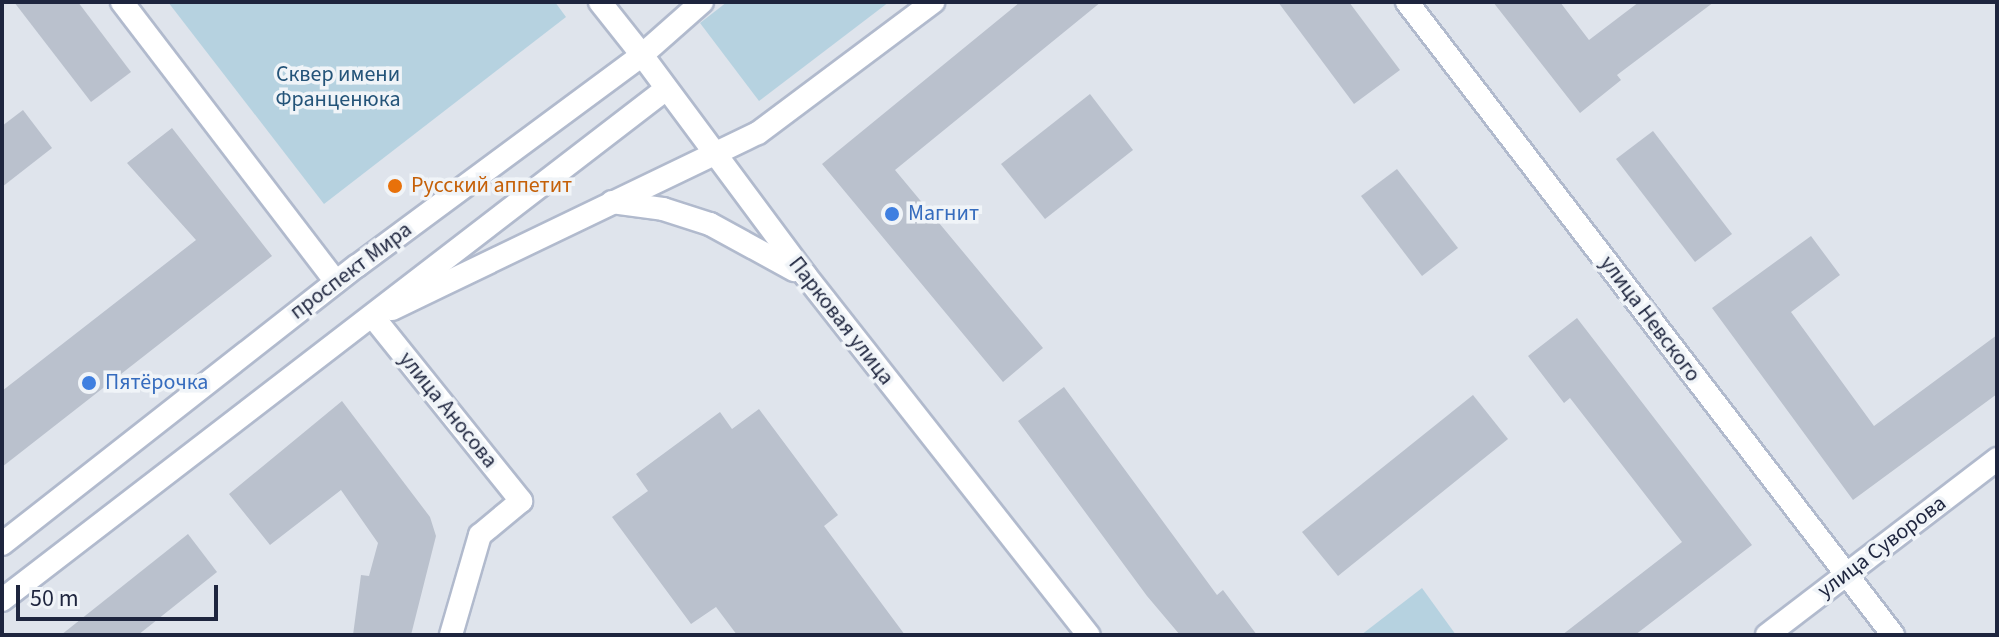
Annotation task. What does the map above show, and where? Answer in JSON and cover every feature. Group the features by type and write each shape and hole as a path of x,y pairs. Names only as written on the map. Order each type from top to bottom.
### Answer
{"main road":[{"path":"122,2 336,282"},
{"name":"Парковая улица","path":"600,2 806,276 1088,635"},
{"name":"проспект Мира","path":"2,544 336,282 642,55 702,2"},
{"name":"проспект Мира","path":"348,331 758,133 933,2"},
{"name":"улица Невского","path":"1407,2 1893,635"},
{"name":"проспект Мира","path":"2,600 666,89"},
{"path":"612,202 663,209 710,224 806,276"},
{"name":"улица Аносова","path":"374,318 521,501 480,535 451,635"},
{"name":"улица Суворова","path":"1767,635 1997,459"}],"green space":[{"name":"Сквер имени Франценюка","path":"168,2 555,2 566,17 324,204"},
{"path":"727,2 889,2 759,101 700,23"},
{"path":"1422,588 1456,635 1361,635"}],"building":[{"path":"14,2 78,2 131,72 91,102"},
{"path":"1020,2 1101,2 895,170 1043,348 1003,382 822,164"},
{"path":"1278,2 1349,2 1400,70 1354,104"},
{"path":"1493,2 1560,2 1589,40 1639,2 1714,2 1617,75 1621,80 1580,113"},
{"path":"1090,94 1133,150 1045,219 1001,164"},
{"path":"23,110 52,148 2,187 2,126"},
{"path":"172,128 272,256 2,467 2,391 196,240 127,163"},
{"path":"1653,131 1732,234 1695,262 1616,159"},
{"path":"1397,169 1458,248 1422,276 1361,196"},
{"path":"1811,236 1840,275 1791,312 1874,426 1997,335 1997,394 1853,500 1712,308"},
{"path":"1577,318 1752,545 1635,635 1562,635 1682,542 1570,398 1564,403 1528,356"},
{"path":"1064,387 1217,595 1223,590 1257,635 1180,635 1147,596 1018,421"},
{"path":"1473,395 1508,439 1338,576 1302,532"},
{"path":"342,401 430,517 436,536 411,635 353,635 361,575 369,576 378,543 341,490 270,545 229,494"},
{"path":"759,409 838,515 824,526 905,635 737,635 716,607 691,624 612,517 648,491 636,474 720,412 732,429"},
{"path":"188,534 217,572 138,635 61,635"}],"place":[{"name":"Русский аппетит","path":"395,186"},
{"name":"Магнит","path":"892,214"},
{"name":"Пятёрочка","path":"89,383"}]}
